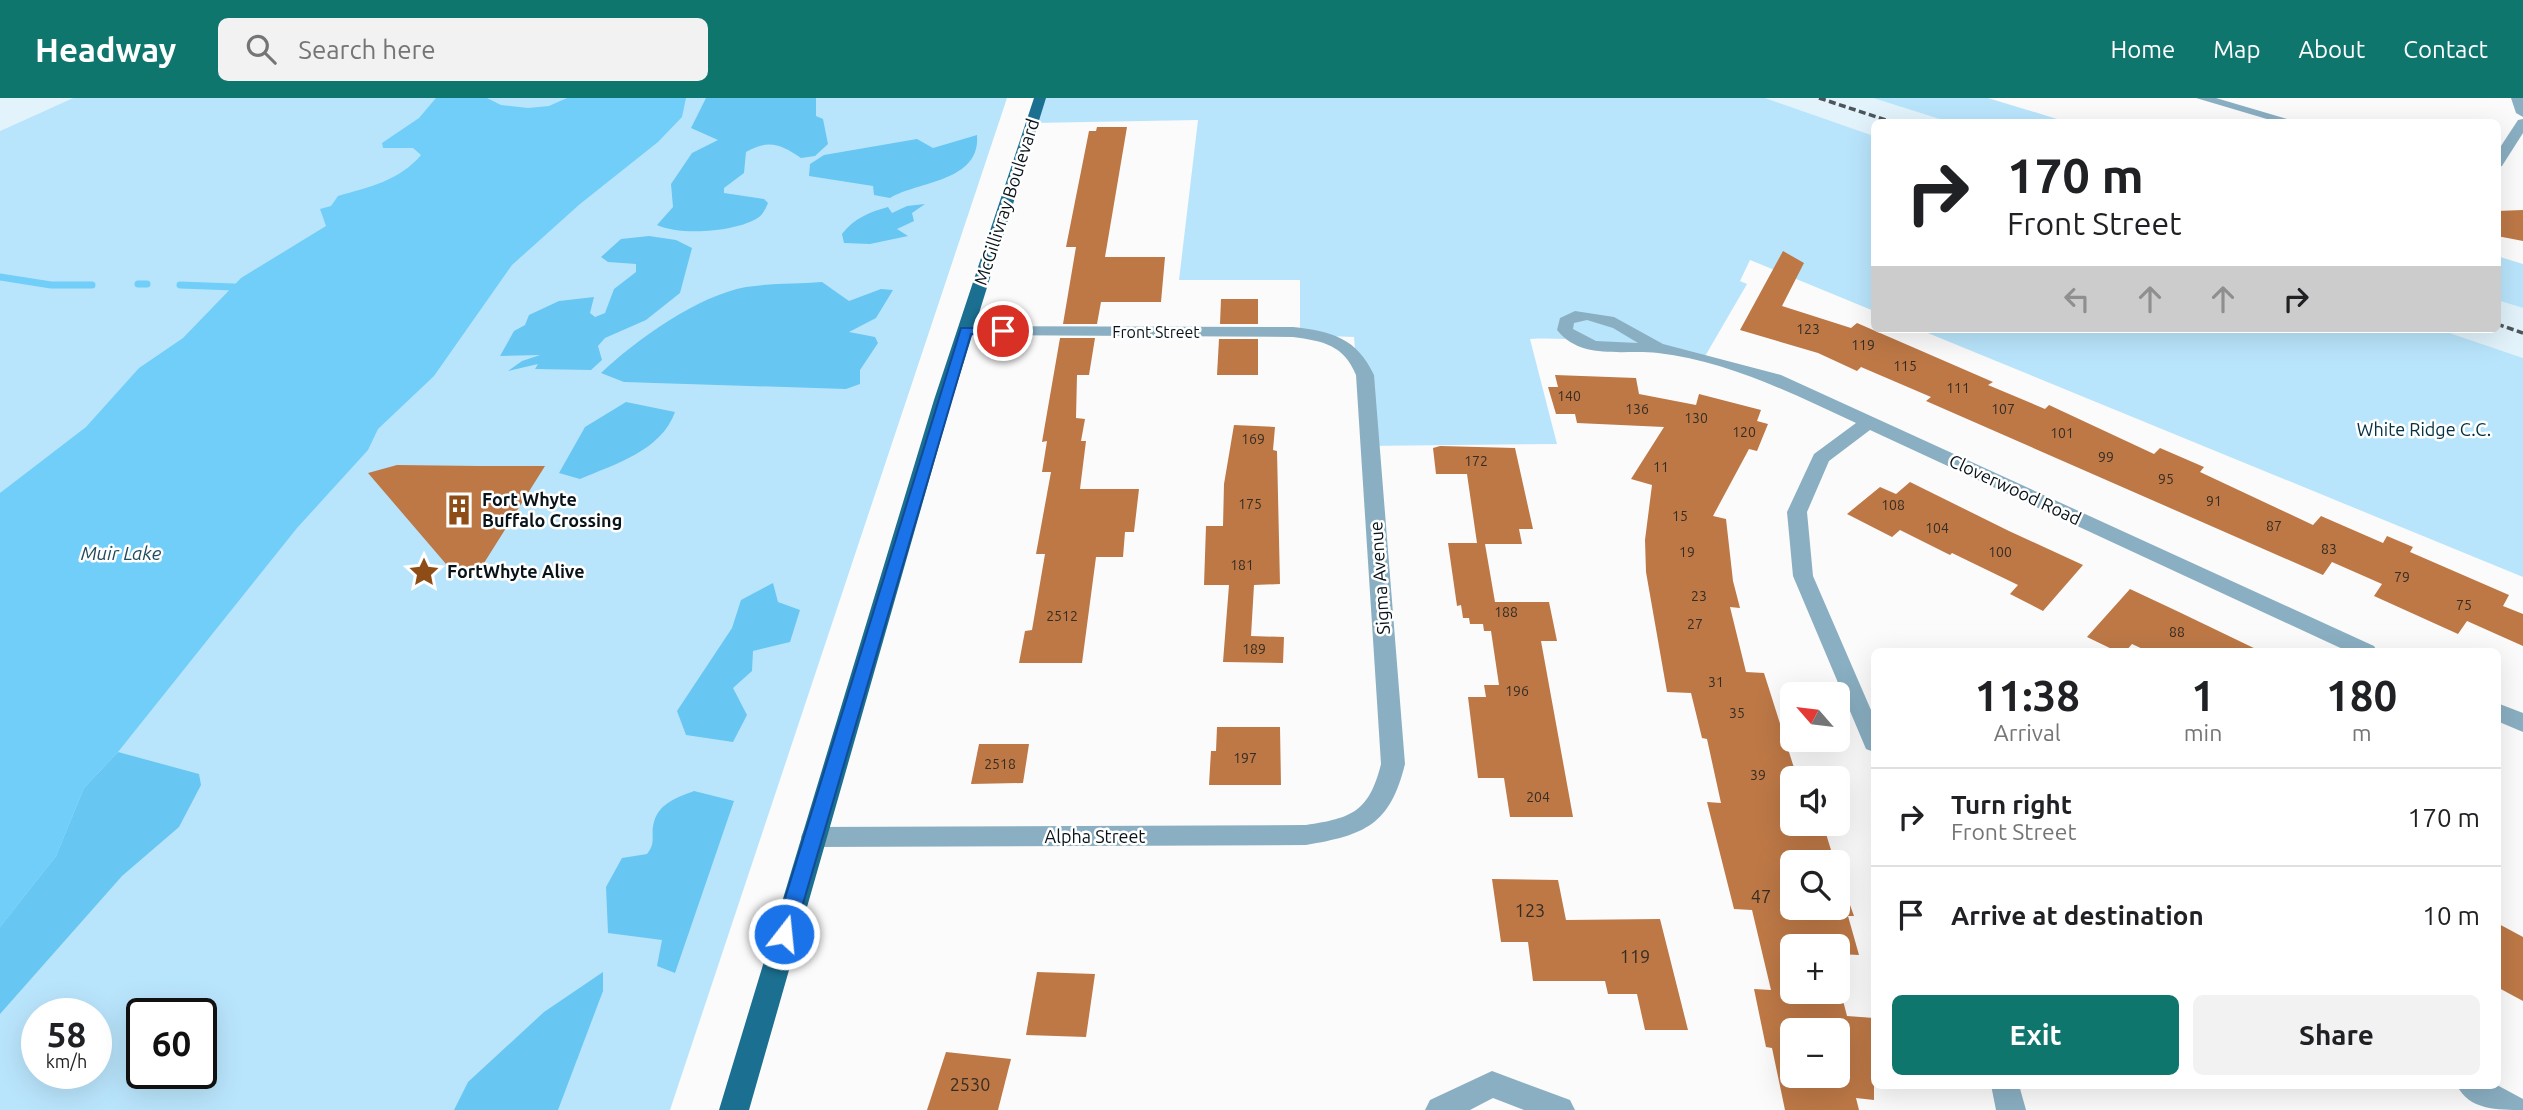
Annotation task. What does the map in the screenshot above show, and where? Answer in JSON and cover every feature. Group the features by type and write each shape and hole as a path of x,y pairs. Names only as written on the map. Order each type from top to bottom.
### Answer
{"main road":[{"name":"McGillivray Boulevard","path":"734,1110 813,837 966,331 1041,98"}],"street":[{"path":"2202,98 2279,119"},
{"path":"2517,98 2523,113"},
{"path":"2501,157 2523,124"},
{"name":"Front Street","path":"966,331 1293,332 1321,335 1344,344"},
{"name":"Sigma Avenue","path":"1344,344 1359,358 1365,375 1393,764 1388,791 1373,815"},
{"name":"Cloverwood Road","path":"1658,348 1704,358 1775,379 2359,648"},
{"path":"1867,423 1821,458 1797,512 1803,576 1871,736"},
{"path":"2501,713 2523,723"},
{"name":"Alpha Street","path":"813,837 1306,835 1338,830 1373,815"},
{"path":"1440,1110 1492,1084 1560,1110"},
{"path":"2006,1089 2011,1110"},
{"path":"2477,1089 2514,1110"}],"shaded area":[{"path":"0,98 73,98 0,131"},
{"path":"706,98 816,98 816,116 823,119 828,144 815,156 801,158 787,149 768,144 746,152 744,173 724,188 724,193 764,199 768,203 760,216 750,222 709,231 680,230 657,225 673,207 671,184 692,153 718,140 691,128"},
{"path":"1765,98 1873,98 1940,119 1871,119 1871,135"},
{"path":"977,135 976,151 959,171 890,198 874,195 873,186 809,176 810,164 824,155 917,139 933,148"},
{"path":"925,204 912,213 914,221 897,229 908,236 870,244 844,243 842,234 863,216 888,207 892,213 907,206"},
{"path":"649,236 676,240 692,248 680,293 646,320 605,338 598,346 602,360 591,370 535,369 538,364 508,371 522,361 540,355 500,356 514,331 525,325 529,315 559,301 594,297 590,313 595,317 605,313 614,289 636,272 636,264 608,262 601,257 621,239"},
{"path":"822,282 849,301 881,289 893,290 876,318 849,332 875,337 878,343 860,370 860,384 846,389 624,382 601,373 668,321 727,292 765,285"},
{"path":"2501,301 2523,308 2523,358 2450,333 2501,333"},
{"path":"626,402 675,412 659,437 622,461 580,479 559,473 585,427"},
{"path":"773,583 778,602 800,610 790,642 753,651 752,671 733,688 747,715 733,742 686,735 677,711 732,628 741,600"},
{"path":"118,752 199,774 201,785 179,827 122,876 0,1014 0,927 56,856 84,788"},
{"path":"694,791 734,801 675,973 657,966 662,940 608,933 606,887 622,858 647,854 652,846 654,822 660,810 670,802"},
{"path":"603,972 603,991 558,1110 454,1110 468,1082 544,1012"}],"green space":[{"name":"FortWhyte Alive","path":"73,98 1007,98 670,1110 0,1110 0,131"},
{"path":"1040,98 1765,98 1871,135 1871,310 1750,260 1740,281 1747,284 1704,358 1596,342 1530,339 1557,444 1363,446 1354,337 1300,335 1300,280 1179,280 1198,120 1033,123"},
{"path":"1873,98 1988,98 2057,119 1940,119"},
{"path":"2501,257 2523,264 2523,308 2501,301"},
{"name":"White Ridge C.C.","path":"1928,333 2450,333 2523,358 2523,577"}],"water":[{"name":"Muir Lake","path":"436,98 487,98 501,105 528,108 549,106 567,98 686,98 682,117 658,142 580,204 512,265 434,376 378,429 368,450 297,528 118,752 84,788 56,856 0,927 0,493 86,427 139,368 183,338 241,278 326,226 320,209 331,206 338,196 383,182 412,164 421,155 413,148 383,148 382,143 419,118"}],"building":[{"path":"1097,127 1127,127 1105,257 1165,257 1161,302 1101,302 1097,324 1063,324 1076,247 1066,247 1089,131 1096,131"},
{"path":"2523,210 2523,241 2501,237 2501,211"},
{"path":"1783,251 1804,263 1782,306 1851,328 1857,323 1871,329 1871,333 1880,333 1993,382 1988,385 2045,409 2049,405 2154,454 2160,448 2204,467 2200,472 2313,525 2321,516 2383,543 2387,536 2413,547 2410,552 2509,595 2503,606 2523,614 2523,646 2467,621 2458,634 2374,596 2382,584 2332,562 2323,575 1926,401 1931,397 1861,367 1857,371 1818,353 1740,330"},
{"path":"1221,299 1258,299 1258,324 1220,324"},
{"path":"1060,338 1095,338 1089,375 1077,375 1076,418 1085,419 1081,441 1086,441 1080,489 1139,489 1134,532 1125,532 1123,557 1096,557 1082,663 1019,663 1025,631 1032,630 1045,554 1036,554 1051,472 1042,472 1047,441 1042,442"},
{"path":"1219,339 1258,339 1258,375 1217,375"},
{"path":"1555,375 1636,378 1639,394 1696,405 1699,394 1761,410 1757,421 1768,424 1757,451 1749,449 1713,516 1726,519 1733,581 1740,608 1730,607 1746,672 1764,673 1780,724 1780,752 1789,752 1793,766 1780,766 1780,836 1827,836 1831,850 1780,850 1780,920 1849,920 1859,955 1850,955 1850,934 1780,934 1780,1004 1844,1004 1847,1016 1871,1018 1871,1089 1874,1089 1874,1100 1856,1098 1859,1110 1785,1110 1780,1088 1850,1088 1850,1018 1780,1018 1780,1086 1772,1048 1766,1047 1754,989 1771,990 1752,910 1734,909 1707,802 1721,803 1707,739 1702,738 1691,693 1667,692 1646,572 1645,540 1652,485 1631,479 1664,427 1577,423 1575,414 1556,414 1548,387 1558,387"},
{"path":"1234,425 1275,427 1273,450 1277,451 1280,584 1254,585 1251,636 1284,637 1283,663 1223,662 1229,585 1204,585 1206,526 1223,526 1224,484"},
{"path":"1433,448 1515,448 1533,529 1519,529 1522,544 1485,544 1495,602 1549,602 1557,641 1541,641 1573,817 1510,817 1504,778 1478,778 1468,697 1486,697 1484,685 1499,685 1491,631 1484,631 1483,624 1470,624 1469,618 1463,618 1461,605 1457,606 1448,543 1477,543 1467,474 1436,474"},
{"name":"Fort Whyte Buffalo Crossing","path":"397,465 545,466 484,563 458,578 368,473"},
{"path":"1910,482 2083,565 2043,611 2010,594 2018,585 1900,530 1892,537 1847,514 1880,487 1896,494"},
{"path":"2130,589 2254,648 2141,648 2132,644 2129,648 2110,648 2087,637"},
{"path":"1217,727 1280,727 1281,785 1209,785 1211,751 1216,751"},
{"path":"979,744 1029,744 1023,783 971,784"},
{"path":"1492,879 1558,880 1566,920 1660,919 1688,1030 1645,1030 1637,994 1608,994 1605,981 1533,981 1528,942 1501,942"},
{"path":"2501,925 2523,937 2523,1001 2501,989"},
{"path":"1037,972 1095,974 1086,1037 1026,1035"},
{"path":"946,1052 1011,1059 998,1110 927,1110"}],"waterway":[{"path":"0,277 51,285 92,285"},
{"path":"138,284 147,284"},
{"path":"180,285 234,287"}],"railway":[{"path":"1819,98 1883,119"},
{"path":"2501,325 2523,333"}],"place":[{"name":"Fort Whyte Buffalo Crossing","path":"459,510"},
{"name":"FortWhyte Alive","path":"424,572"}],"route":[{"path":"784,934 966,331 1003,331"}]}
